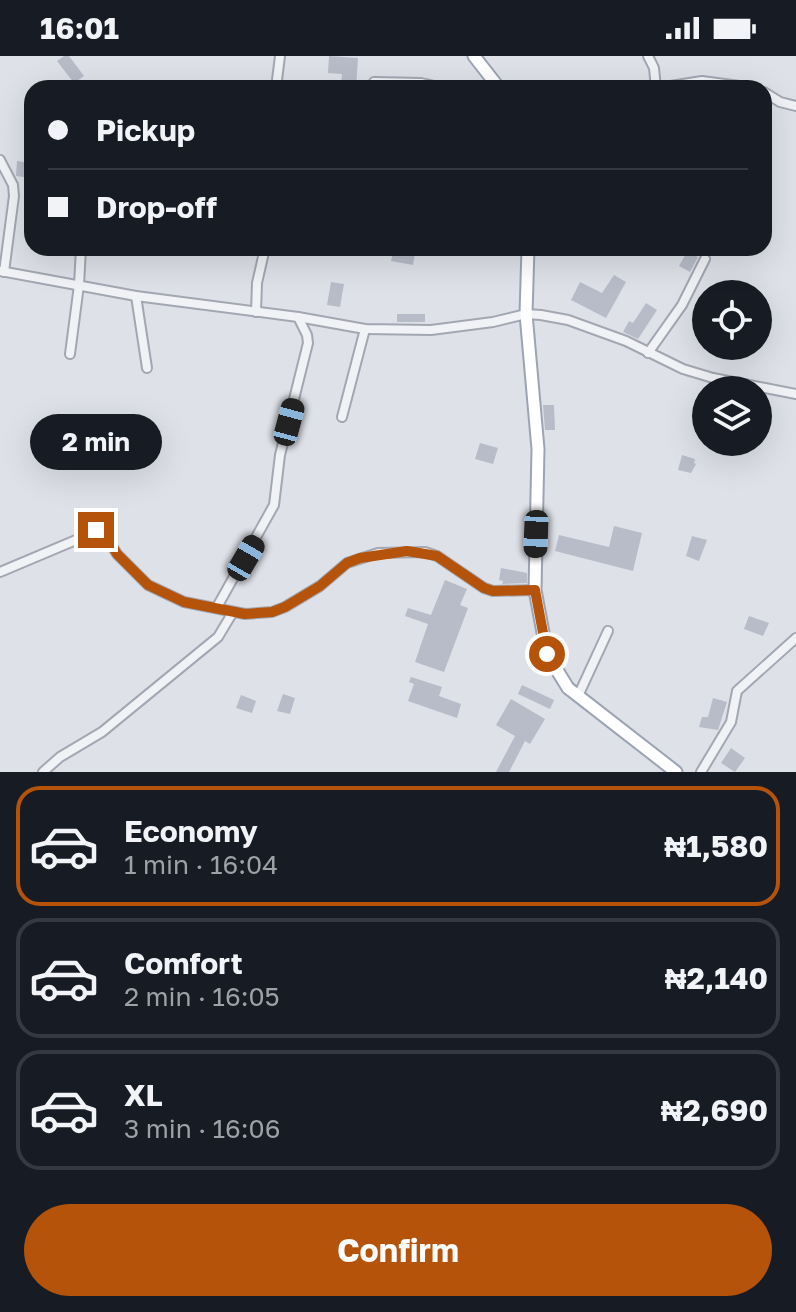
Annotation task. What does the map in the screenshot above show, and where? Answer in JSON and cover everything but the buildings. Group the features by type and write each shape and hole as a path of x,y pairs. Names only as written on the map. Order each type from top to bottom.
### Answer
{"main road":[{"path":"474,56 493,80"},
{"path":"528,256 526,314 538,449 535,590 547,654 568,688 676,772"}],"street":[{"path":"277,80 280,56"},
{"path":"648,56 656,80"},
{"path":"772,97 796,106"},
{"path":"0,160 13,185 14,196 2,271 136,296 365,329 431,330 493,322 526,314 568,320 626,341 683,369 796,394"},
{"path":"70,354 81,256"},
{"path":"256,312 257,283 263,256"},
{"path":"648,353 682,305 705,259"},
{"path":"136,296 147,368"},
{"path":"217,607 274,505 280,455 308,343 298,317"},
{"path":"342,417 365,329"},
{"path":"0,572 102,529 117,554 148,585 184,602 233,612 272,612 302,598 347,563 378,553 407,551 437,556 484,588 493,591 535,590"},
{"path":"43,772 60,757 102,732 218,637 233,612"},
{"path":"578,696 608,631"},
{"path":"701,772 731,722 737,691 796,638"}],"route":[{"path":"96,530 102,529 106,533 117,554 148,585 184,602 245,614 272,612 285,607 320,586 347,563 360,558 378,553 425,552 437,556 484,588 506,592 535,590 547,654"}]}
